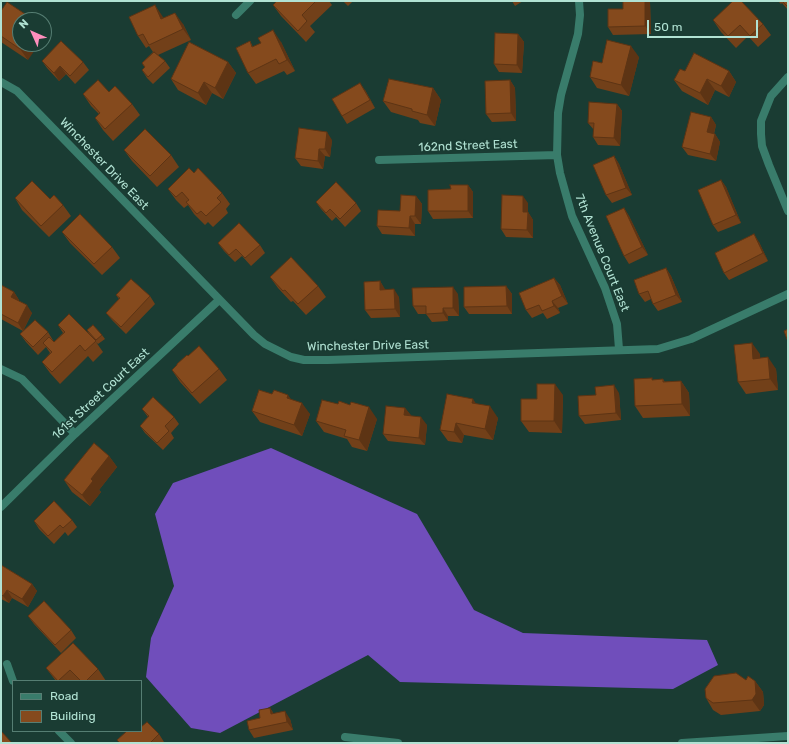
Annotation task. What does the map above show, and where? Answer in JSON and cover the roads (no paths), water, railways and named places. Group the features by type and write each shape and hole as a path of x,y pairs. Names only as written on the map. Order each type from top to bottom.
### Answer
{"street":[{"path":"236,15 250,1"},
{"name":"7th Avenue Court East","path":"579,1 580,14 578,34 561,95 558,113 557,155 560,173 572,216 605,288 617,324 619,349"},
{"path":"788,77 771,96 761,121 760,134 762,146 788,211"},
{"name":"Winchester Drive East","path":"1,82 18,91 219,300 265,344 278,352 304,360 651,349 672,345 729,323 788,294"},
{"name":"162nd Street East","path":"379,160 557,155"},
{"name":"161st Street Court East","path":"1,506 75,434 219,300"},
{"path":"1,369 22,379 75,434"},
{"path":"7,664 13,680"},
{"path":"60,732 71,743"},
{"path":"682,743 788,736"},
{"path":"345,737 398,743"}]}
